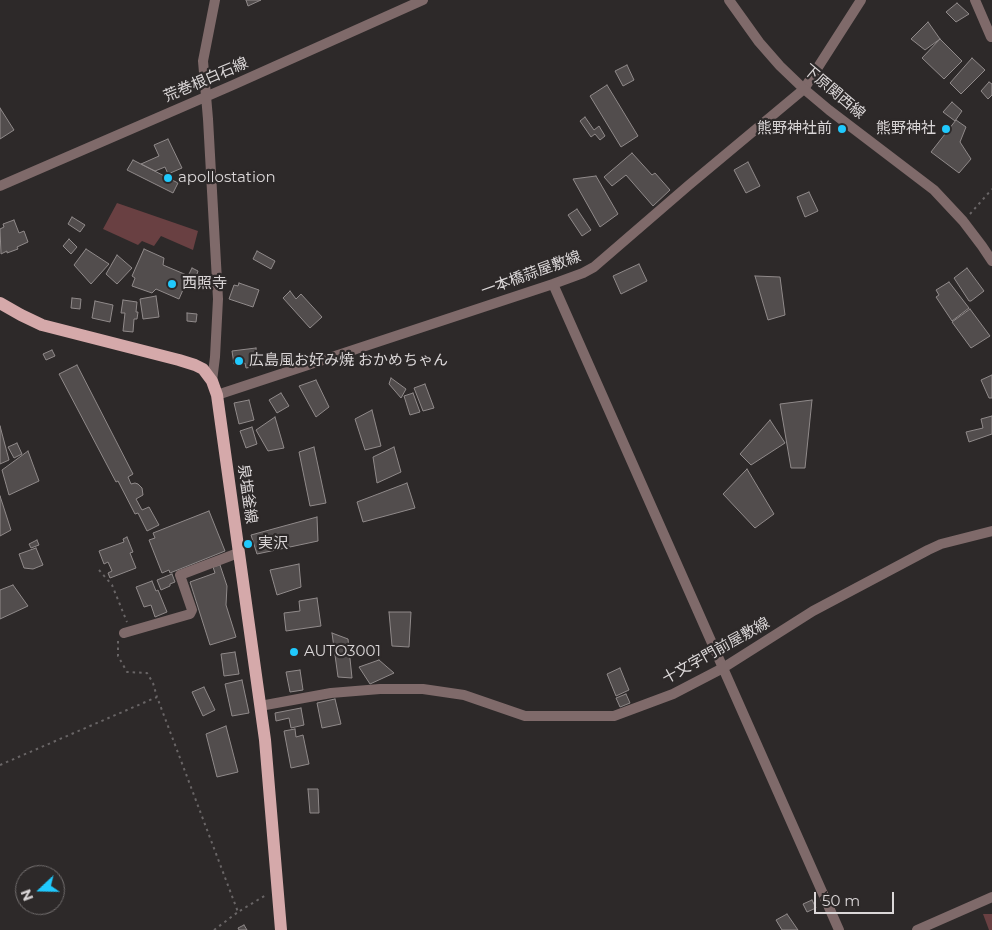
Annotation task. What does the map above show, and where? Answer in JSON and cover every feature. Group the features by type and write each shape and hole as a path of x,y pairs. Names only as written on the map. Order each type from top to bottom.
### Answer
{"main road":[{"name":"泉塩釜線","path":"0,303 42,325 195,365 203,369 212,381 217,395 265,740 281,930"}],"street":[{"path":"212,381 218,298 203,61 214,0"},
{"name":"荒巻根白石線","path":"0,186 424,0"},
{"name":"下原関西線","path":"729,0 759,42 804,89 934,190 964,221 992,261"},
{"name":"一本橋蒜屋敷線","path":"217,395 552,284 594,267 689,184 804,89 861,0"},
{"path":"975,0 991,37"},
{"path":"552,284 839,930"},
{"name":"十文字門前屋敷線","path":"260,706 331,693 380,689 423,689 464,695 525,716 614,716 673,694 723,668 813,612 928,550 941,544 992,531"},
{"path":"124,633 190,614 192,610 180,575 238,553"},
{"path":"918,930 992,897"}],"path":[{"path":"964,221 992,189"},
{"path":"0,765 157,697 238,912"},
{"path":"214,930 238,912 277,889"}],"shaded area":[{"path":"117,203 198,231 193,250 161,236 154,246 142,241 138,245 103,229"},
{"path":"983,914 992,914 992,930 989,930"}],"building":[{"path":"246,0 261,0 248,6"},
{"path":"957,3 969,14 956,22 946,12"},
{"path":"928,22 940,39 925,50 911,39"},
{"path":"940,39 962,61 944,79 922,58"},
{"path":"972,58 985,70 961,94 950,83"},
{"path":"627,65 634,80 623,86 615,71"},
{"path":"989,82 992,84 992,95 988,99 981,91"},
{"path":"607,85 638,136 621,147 590,96"},
{"path":"952,102 962,111 955,121 943,112"},
{"path":"0,108 14,130 0,139"},
{"path":"585,117 594,130 599,126 605,136 600,140 595,134 591,137 580,121"},
{"path":"956,120 966,127 960,142 971,159 959,173 931,152"},
{"path":"168,139 182,168 168,174 165,167 155,171 141,164 159,156 154,145"},
{"path":"632,153 652,175 655,173 670,190 653,206 626,175 612,186 604,177"},
{"path":"133,160 178,183 173,193 127,170"},
{"path":"748,162 760,186 746,193 734,170"},
{"path":"596,176 618,214 600,227 573,179"},
{"path":"809,192 818,211 805,217 797,197"},
{"path":"577,209 591,230 582,236 568,215"},
{"path":"72,217 85,225 80,232 68,224"},
{"path":"14,220 19,233 24,231 28,242 17,247 18,249 1,254 0,229 4,227 3,224"},
{"path":"69,239 77,247 71,254 63,246"},
{"path":"86,249 109,264 91,284 74,265"},
{"path":"144,249 164,258 163,265 189,276 179,299 156,289 152,293 132,286 135,278 132,276"},
{"path":"257,251 275,261 271,269 253,259"},
{"path":"117,255 132,268 117,284 106,274"},
{"path":"639,264 647,281 621,294 613,276"},
{"path":"192,268 198,271 196,277 189,274"},
{"path":"967,268 984,291 971,301 969,301 954,278"},
{"path":"755,276 780,277 785,315 768,320"},
{"path":"949,282 969,308 952,321 936,297 939,295 936,290"},
{"path":"239,283 259,290 253,307 229,299 234,285 238,286"},
{"path":"290,291 296,299 301,294 322,317 310,328 283,298"},
{"path":"156,296 159,317 143,319 140,299"},
{"path":"72,298 81,299 80,309 71,308"},
{"path":"123,300 137,302 136,312 138,312 137,319 134,319 133,332 123,331 125,313 121,313"},
{"path":"95,301 113,305 110,322 92,318"},
{"path":"970,309 990,336 971,348 952,322"},
{"path":"187,313 197,314 196,322 187,321"},
{"path":"256,348 258,366 246,368 245,363 234,364 232,351"},
{"path":"52,350 55,356 46,360 43,354"},
{"path":"77,365 133,474 128,477 131,484 138,484 142,488 143,495 136,499 142,510 149,507 159,525 147,531 138,513 135,514 118,481 116,482 59,374"},
{"path":"992,375 992,398 989,398 981,380"},
{"path":"391,378 406,389 401,398 389,384"},
{"path":"316,380 329,407 316,417 299,386"},
{"path":"425,384 434,408 423,411 414,388"},
{"path":"281,393 289,406 277,413 269,400"},
{"path":"413,393 420,412 410,415 404,396"},
{"path":"249,400 254,420 239,424 234,403"},
{"path":"812,400 805,468 791,468 780,404"},
{"path":"372,410 381,446 365,450 355,419"},
{"path":"992,416 992,434 969,442 966,432 983,428 981,419"},
{"path":"275,417 284,448 268,451 256,430"},
{"path":"770,420 785,443 751,465 740,454"},
{"path":"0,426 9,460 0,464"},
{"path":"252,427 257,444 246,448 240,431"},
{"path":"17,443 22,454 14,458 8,447"},
{"path":"314,447 326,503 310,506 299,452"},
{"path":"394,447 401,472 377,483 373,457"},
{"path":"28,451 39,481 9,495 2,470"},
{"path":"747,469 774,514 755,528 723,494"},
{"path":"407,483 415,508 363,522 357,502"},
{"path":"0,496 11,530 0,536"},
{"path":"209,511 225,551 170,573 169,570 162,573 149,540 155,538 153,533"},
{"path":"317,517 318,541 257,554 251,535"},
{"path":"127,537 133,552 130,553 136,568 110,578 108,573 112,571 108,562 104,564 99,551 124,542 123,539"},
{"path":"37,540 39,545 31,548 29,544"},
{"path":"36,548 43,565 33,569 24,568 19,554"},
{"path":"299,564 301,587 277,595 270,570"},
{"path":"220,565 227,586 226,605 236,637 210,645 190,582 215,573 213,567"},
{"path":"172,574 175,582 161,590 157,580"},
{"path":"152,581 167,612 155,617 151,605 144,607 136,587"},
{"path":"13,585 28,606 0,619 0,590"},
{"path":"317,598 321,626 286,631 284,613 300,611 299,601"},
{"path":"389,612 411,612 409,647 392,646"},
{"path":"332,633 348,639 352,678 338,677"},
{"path":"235,652 239,674 224,676 221,654"},
{"path":"379,660 394,673 370,684 359,667"},
{"path":"620,668 629,690 616,696 607,674"},
{"path":"300,670 303,690 290,692 286,672"},
{"path":"242,680 249,713 232,716 225,684"},
{"path":"204,687 215,710 203,716 192,692"},
{"path":"626,694 630,703 620,707 616,698"},
{"path":"335,699 341,724 322,728 317,703"},
{"path":"301,708 304,725 291,728 289,718 276,721 275,713"},
{"path":"226,726 238,772 217,777 206,734"},
{"path":"295,729 296,737 303,735 309,764 291,768 284,731"},
{"path":"308,789 318,789 319,813 310,813"},
{"path":"812,900 816,908 807,912 803,904"},
{"path":"787,914 798,930 782,930 776,920"},
{"path":"244,925 247,930 239,930 238,928"}],"place":[{"name":"熊野神社前","path":"842,129"},
{"name":"熊野神社","path":"946,129"},
{"name":"apollostation","path":"168,178"},
{"name":"西照寺","path":"172,284"},
{"name":"広島風お好み焼 おかめちゃん","path":"239,361"},
{"name":"実沢","path":"248,544"},
{"name":"AUTO3001","path":"294,652"}]}
